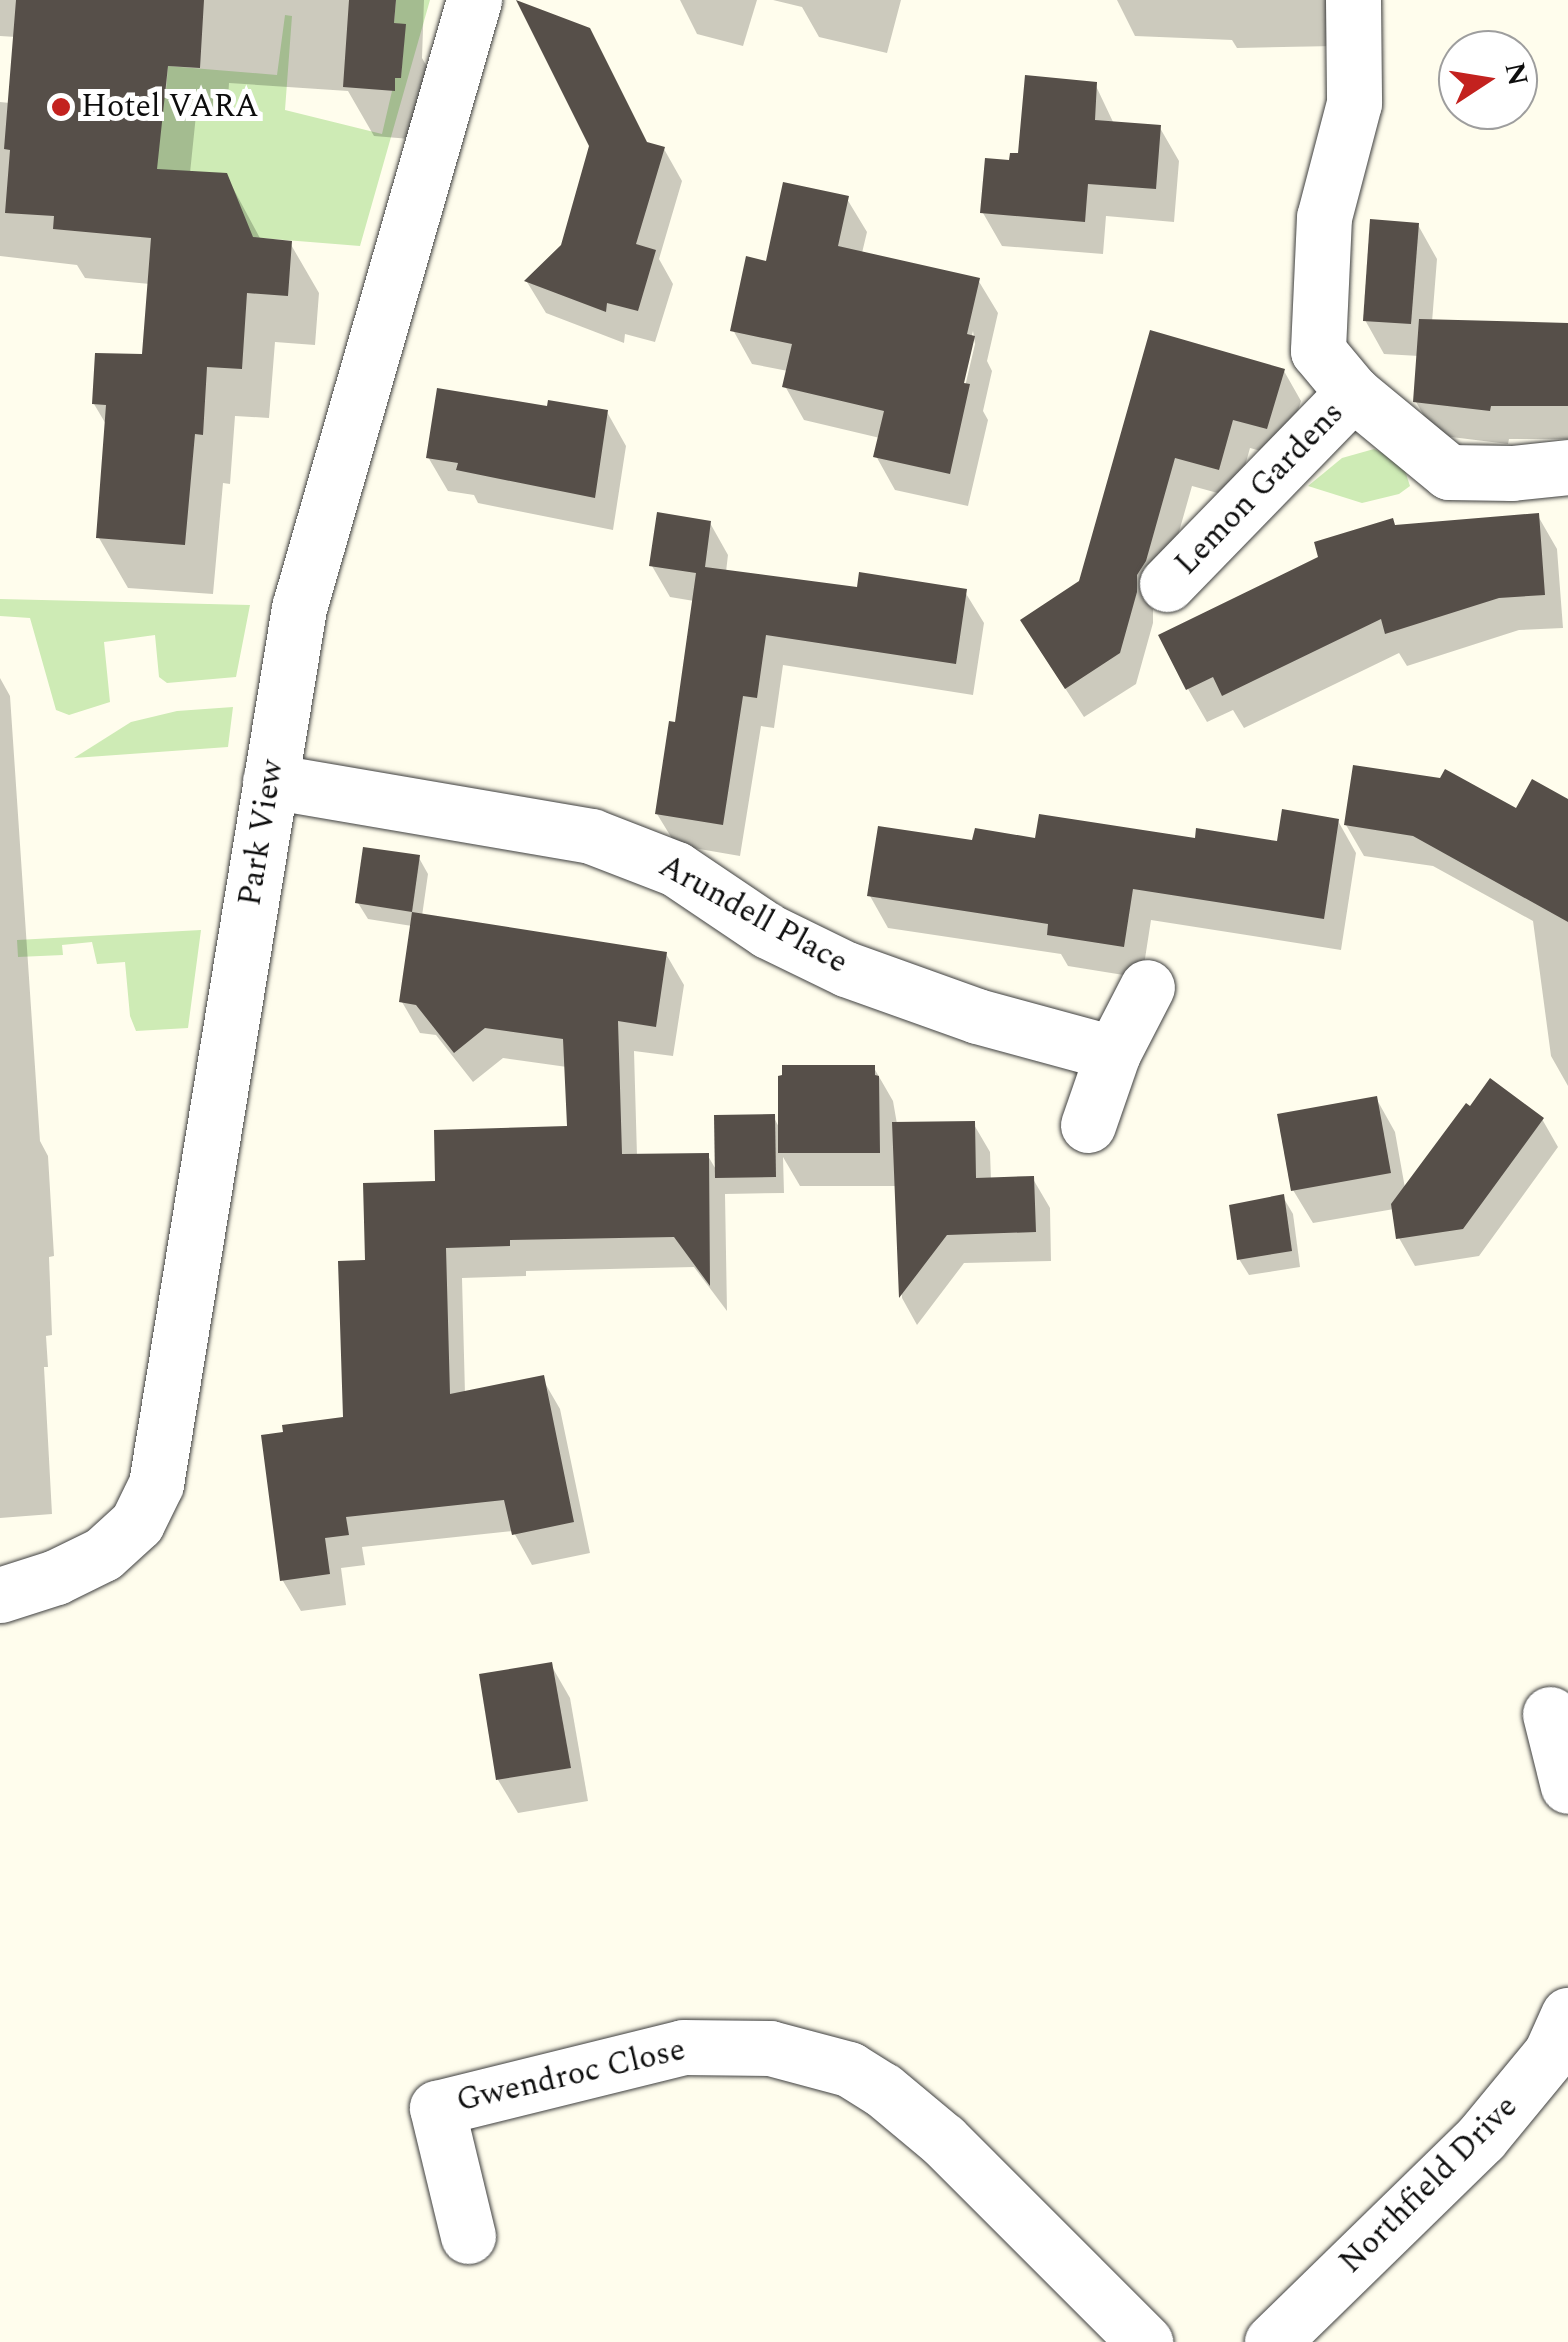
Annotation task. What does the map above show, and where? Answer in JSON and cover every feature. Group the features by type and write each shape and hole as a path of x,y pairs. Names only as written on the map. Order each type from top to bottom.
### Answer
{"street":[{"name":"Park View","path":"0,1595 56,1577 104,1554 136,1523 156,1484 306,574 474,0"},
{"name":"Lemon Gardens","path":"1353,0 1354,103 1324,217 1318,351 1353,393 1449,472 1512,473 1568,468"},
{"name":"Lemon Gardens","path":"1167,584 1353,393"},
{"name":"Arundell Place","path":"270,781 590,836 676,869 768,931 846,969 977,1016 1112,1054"},
{"path":"1088,1125 1112,1054 1147,986"},
{"path":"1550,1714 1568,1786"},
{"name":"Northfield Drive","path":"1272,2342 1481,2138 1552,2053 1568,2016"},
{"name":"Gwendroc Close","path":"468,2236 437,2108 683,2047 770,2048 848,2070 883,2090 943,2140 1145,2342"}],"green space":[{"path":"396,0 430,0 360,246 158,230 115,87 166,91 168,66 277,75 285,15 292,16 285,110 382,134 395,78 401,77 405,25 394,23"},
{"path":"1374,449 1402,462 1410,486 1399,494 1362,503 1308,486 1342,458"},
{"path":"0,599 250,605 236,677 167,683 159,677 155,635 104,642 110,702 69,715 56,710 30,618 0,616"},
{"path":"233,707 228,747 74,758 131,722 177,711"},
{"path":"201,930 188,1028 136,1031 130,1016 125,962 97,964 92,942 62,945 63,955 18,957 17,940"}],"building":[{"path":"16,0 204,0 200,68 168,66 157,169 227,173 253,237 292,241 288,296 247,293 242,369 207,367 203,435 195,434 185,545 96,538 106,405 92,404 95,353 142,354 151,238 53,229 54,216 5,213 10,150 4,149"},
{"path":"349,0 396,0 394,23 406,24 401,78 395,78 395,91 343,87"},
{"path":"516,0 590,28 647,142 665,147 636,244 656,250 638,311 607,303 606,312 524,281 561,245 589,146"},
{"path":"1025,75 1097,82 1095,120 1161,125 1156,189 1088,184 1085,222 980,213 985,158 1009,160 1010,153 1018,153"},
{"path":"783,182 849,196 838,246 980,278 967,334 975,336 964,383 970,384 950,474 873,457 884,411 782,387 792,344 730,331 746,256 766,261"},
{"path":"1370,219 1419,223 1411,324 1363,321"},
{"path":"1419,319 1568,323 1568,406 1491,406 1490,411 1413,402"},
{"path":"1150,330 1285,369 1267,429 1233,420 1219,470 1175,458 1146,561 1137,575 1137,592 1120,653 1065,689 1020,620 1079,581"},
{"path":"437,388 547,406 548,400 608,410 595,498 456,470 458,463 426,458"},
{"path":"657,512 711,521 705,567 857,587 859,572 967,589 956,664 766,635 757,698 743,696 723,825 655,814 669,721 675,722 696,573 649,566"},
{"path":"1539,513 1545,595 1499,598 1385,634 1381,619 1222,696 1213,677 1186,690 1158,635 1318,557 1314,542 1393,518 1395,525"},
{"path":"1353,765 1440,778 1445,769 1516,808 1532,779 1568,799 1568,922 1413,836 1344,825"},
{"path":"1282,809 1339,819 1324,919 1133,889 1124,947 1047,935 1048,924 867,896 878,826 972,840 975,828 1035,838 1039,814 1195,838 1196,828 1277,841"},
{"path":"363,847 420,855 412,912 355,903"},
{"path":"412,912 667,952 656,1027 618,1021 622,1154 709,1153 710,1286 674,1237 510,1240 510,1246 446,1248 450,1394 544,1375 574,1522 512,1535 504,1500 346,1517 349,1535 325,1538 330,1574 280,1581 261,1435 283,1432 282,1425 343,1417 338,1261 365,1260 363,1183 435,1181 434,1130 567,1126 563,1039 485,1028 454,1053 416,1005 399,1002"},
{"path":"782,1065 875,1065 875,1075 879,1076 880,1153 778,1153 778,1076 782,1075"},
{"path":"1490,1078 1544,1118 1463,1229 1396,1239 1391,1204 1466,1103 1470,1106"},
{"path":"1377,1096 1391,1173 1291,1191 1277,1114"},
{"path":"775,1114 776,1177 715,1178 714,1115"},
{"path":"975,1121 976,1178 1034,1176 1036,1232 947,1235 899,1298 892,1122"},
{"path":"1284,1194 1292,1251 1237,1260 1229,1205"},
{"path":"552,1662 571,1768 496,1780 479,1674"}],"place":[{"name":"Hotel VARA","path":"61,107"}]}
